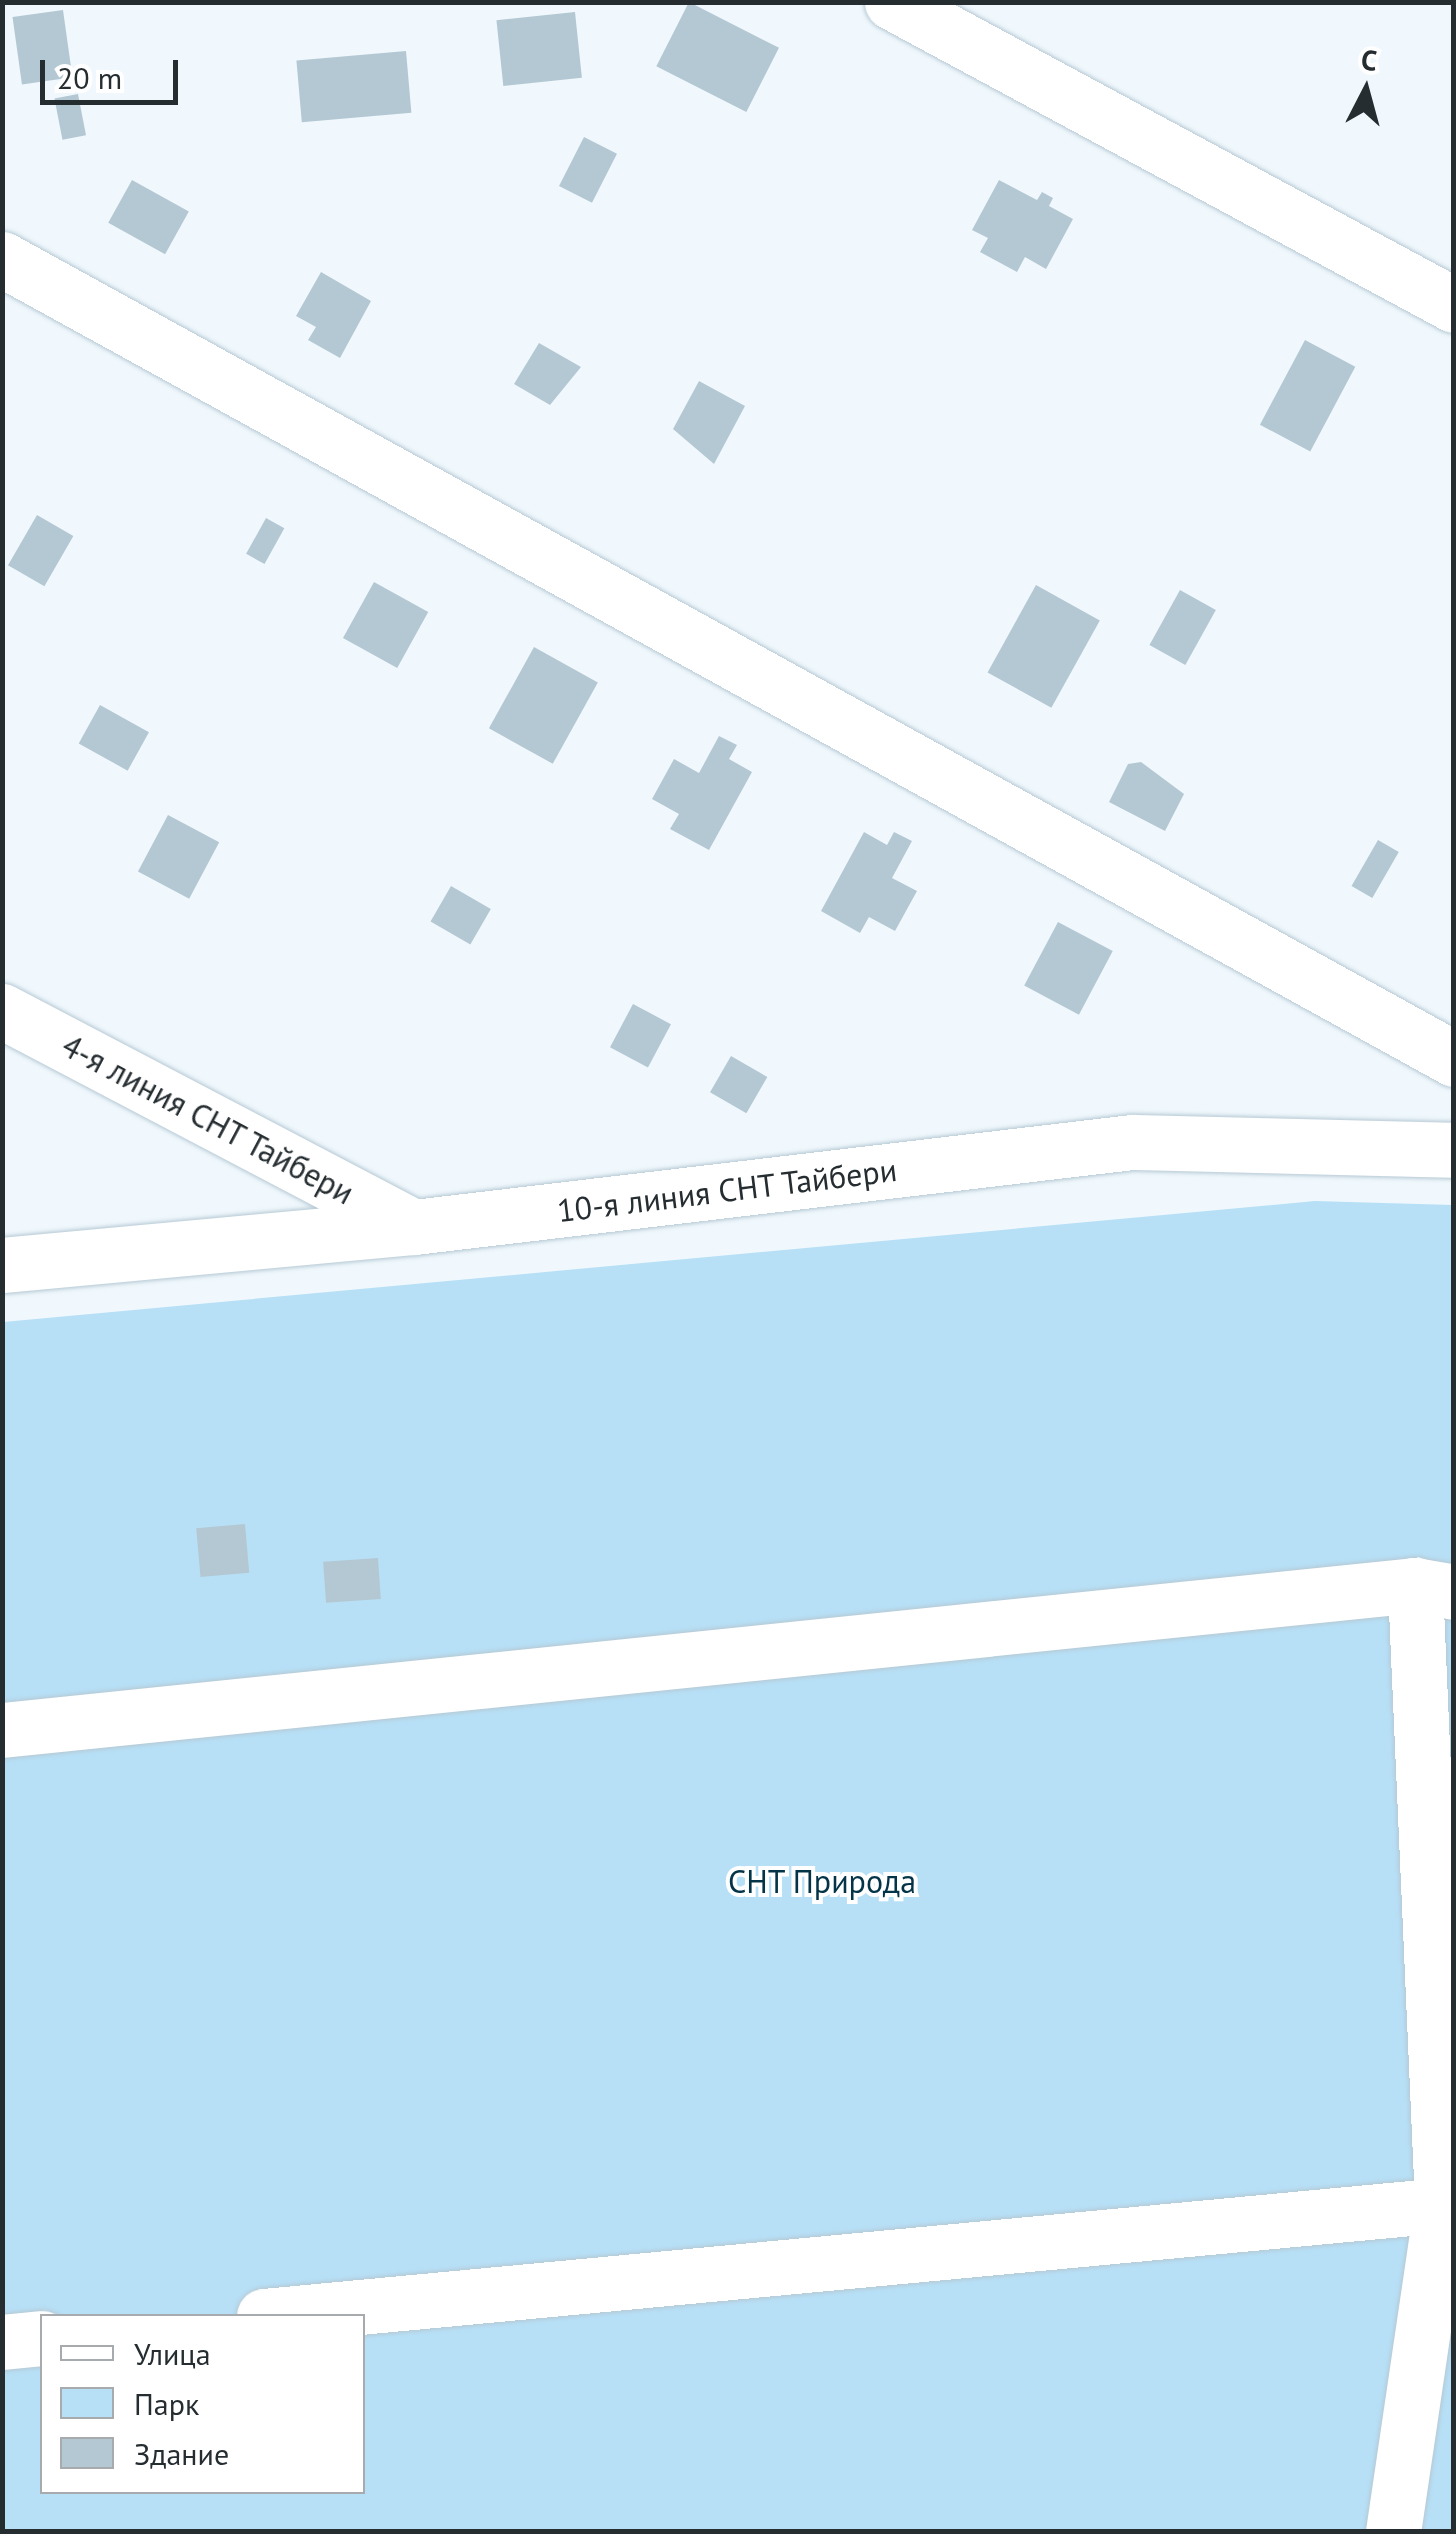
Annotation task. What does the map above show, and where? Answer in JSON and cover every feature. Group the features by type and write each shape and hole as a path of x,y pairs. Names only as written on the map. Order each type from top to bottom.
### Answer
{"street":[{"path":"892,2 1454,305"},
{"path":"2,259 1454,1059"},
{"name":"4-я линия СНТ Тайбери","path":"2,1010 414,1228"},
{"name":"10-я линия СНТ Тайбери","path":"2,1265 414,1228 1132,1142 1454,1150"},
{"path":"2,1730 1434,1589 1448,2203 1393,2532"},
{"path":"285,2314 1448,2203"},
{"path":"2,2342 40,2338"}],"green space":[{"name":"СНТ Природа","path":"1315,1201 1453,1205 1453,2531 3,2532 3,1322"}],"building":[{"path":"689,2 779,48 746,112 656,66"},
{"path":"63,10 72,77 22,84 12,17"},
{"path":"575,12 582,78 503,86 496,20"},
{"path":"406,51 411,113 302,122 296,61"},
{"path":"78,94 86,135 62,140 54,99"},
{"path":"584,137 617,154 592,203 559,186"},
{"path":"132,180 189,212 165,254 108,223"},
{"path":"999,180 1037,200 1042,192 1053,198 1049,206 1073,219 1046,269 1025,257 1017,272 980,252 988,238 972,230"},
{"path":"321,272 371,301 340,358 308,340 316,327 296,316"},
{"path":"1305,340 1355,367 1310,452 1260,425"},
{"path":"539,343 581,367 550,405 514,384"},
{"path":"699,381 745,406 714,464 673,429"},
{"path":"37,515 73,536 44,586 8,565"},
{"path":"266,518 284,528 264,564 246,554"},
{"path":"374,582 428,612 397,668 343,638"},
{"path":"1036,585 1100,620 1051,708 988,672"},
{"path":"1180,590 1216,610 1185,665 1149,645"},
{"path":"534,647 598,682 553,764 489,728"},
{"path":"100,705 149,732 128,771 79,743"},
{"path":"719,736 737,745 729,759 752,772 709,850 670,829 679,814 652,799 674,759 699,773"},
{"path":"1141,762 1184,794 1165,831 1109,802 1128,764"},
{"path":"168,815 219,842 189,899 138,872"},
{"path":"864,832 887,845 894,832 912,841 892,878 917,891 895,931 869,917 860,933 821,911"},
{"path":"1378,840 1399,852 1372,898 1352,886"},
{"path":"451,886 491,909 470,945 430,922"},
{"path":"1058,922 1113,951 1079,1015 1024,986"},
{"path":"633,1004 671,1024 648,1067 610,1047"},
{"path":"731,1056 767,1077 746,1113 710,1092"},
{"path":"245,1524 249,1573 200,1577 196,1528"},
{"path":"378,1558 381,1599 326,1603 323,1562"}]}
